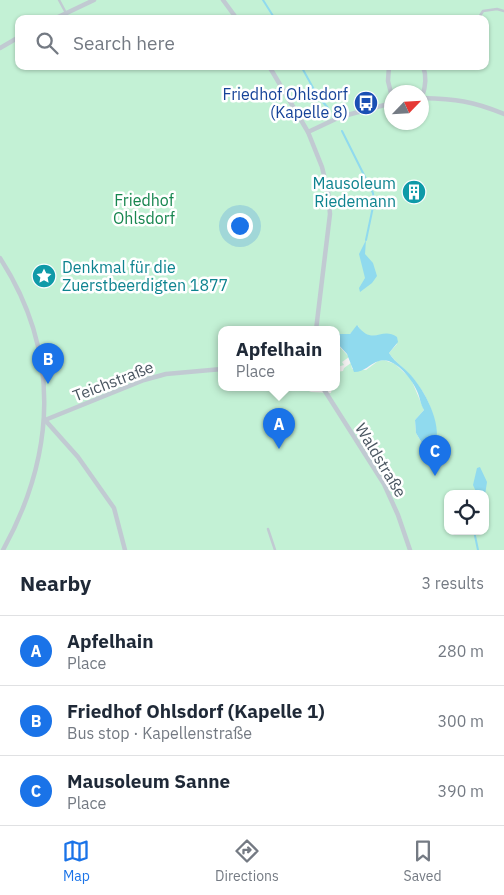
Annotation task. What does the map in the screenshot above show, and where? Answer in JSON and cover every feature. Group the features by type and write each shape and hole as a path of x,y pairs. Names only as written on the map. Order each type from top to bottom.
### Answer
{"street":[{"path":"62,15 94,0"},
{"path":"223,0 234,15"},
{"path":"0,48 15,39"},
{"path":"271,70 308,132 322,167 328,192 330,214 316,326"},
{"path":"389,70 389,85"},
{"path":"425,70 426,85"},
{"path":"429,97 479,103 504,114"},
{"path":"308,132 326,122 384,105"},
{"path":"0,258 18,287 33,324 43,368 45,420 39,459 29,494 3,550"},
{"name":"Teichstraße","path":"45,420 144,380 166,374 218,368"},
{"name":"Waldstraße","path":"325,391 384,484 398,515 410,550"},
{"path":"45,420 78,457 114,508 125,550 131,550"}],"lane":[{"path":"59,0 66,13"},
{"path":"480,15 483,11 497,9 504,11"},
{"path":"268,529 275,550"}],"green space":[{"name":"Friedhof Ohlsdorf","path":"0,0 504,0 504,550 0,550"},
{"path":"340,347 349,357 342,362 344,365 340,366"}],"water":[{"path":"366,240 365,254 373,263 377,276 372,283 360,292 359,288 365,278 359,254"},
{"path":"357,325 368,335 391,334 397,337 398,342 389,353 411,375 429,403 437,431 437,441 434,449 425,448 416,433 415,420 424,410 415,386 407,375 396,365 385,360 372,364 361,371 354,372 347,354 340,346 340,334 350,334"},
{"path":"480,467 487,482 486,490 475,490 473,485 477,468"}],"waterway":[{"path":"263,0 272,15"},
{"path":"303,70 317,95 328,108"},
{"path":"342,131 373,193 374,202 366,240"},
{"path":"475,535 478,550"}],"place":[{"name":"Friedhof Ohlsdorf (Kapelle 8)","path":"366,103"},
{"name":"Mausoleum Riedemann","path":"414,192"},
{"name":"Denkmal für die Zuerstbeerdigten 1877","path":"44,276"},
{"name":"Friedhof Ohlsdorf (Kapelle 1)","path":"48,384"},
{"name":"Apfelhain","path":"279,449"},
{"name":"Mausoleum Sanne","path":"435,476"}]}
